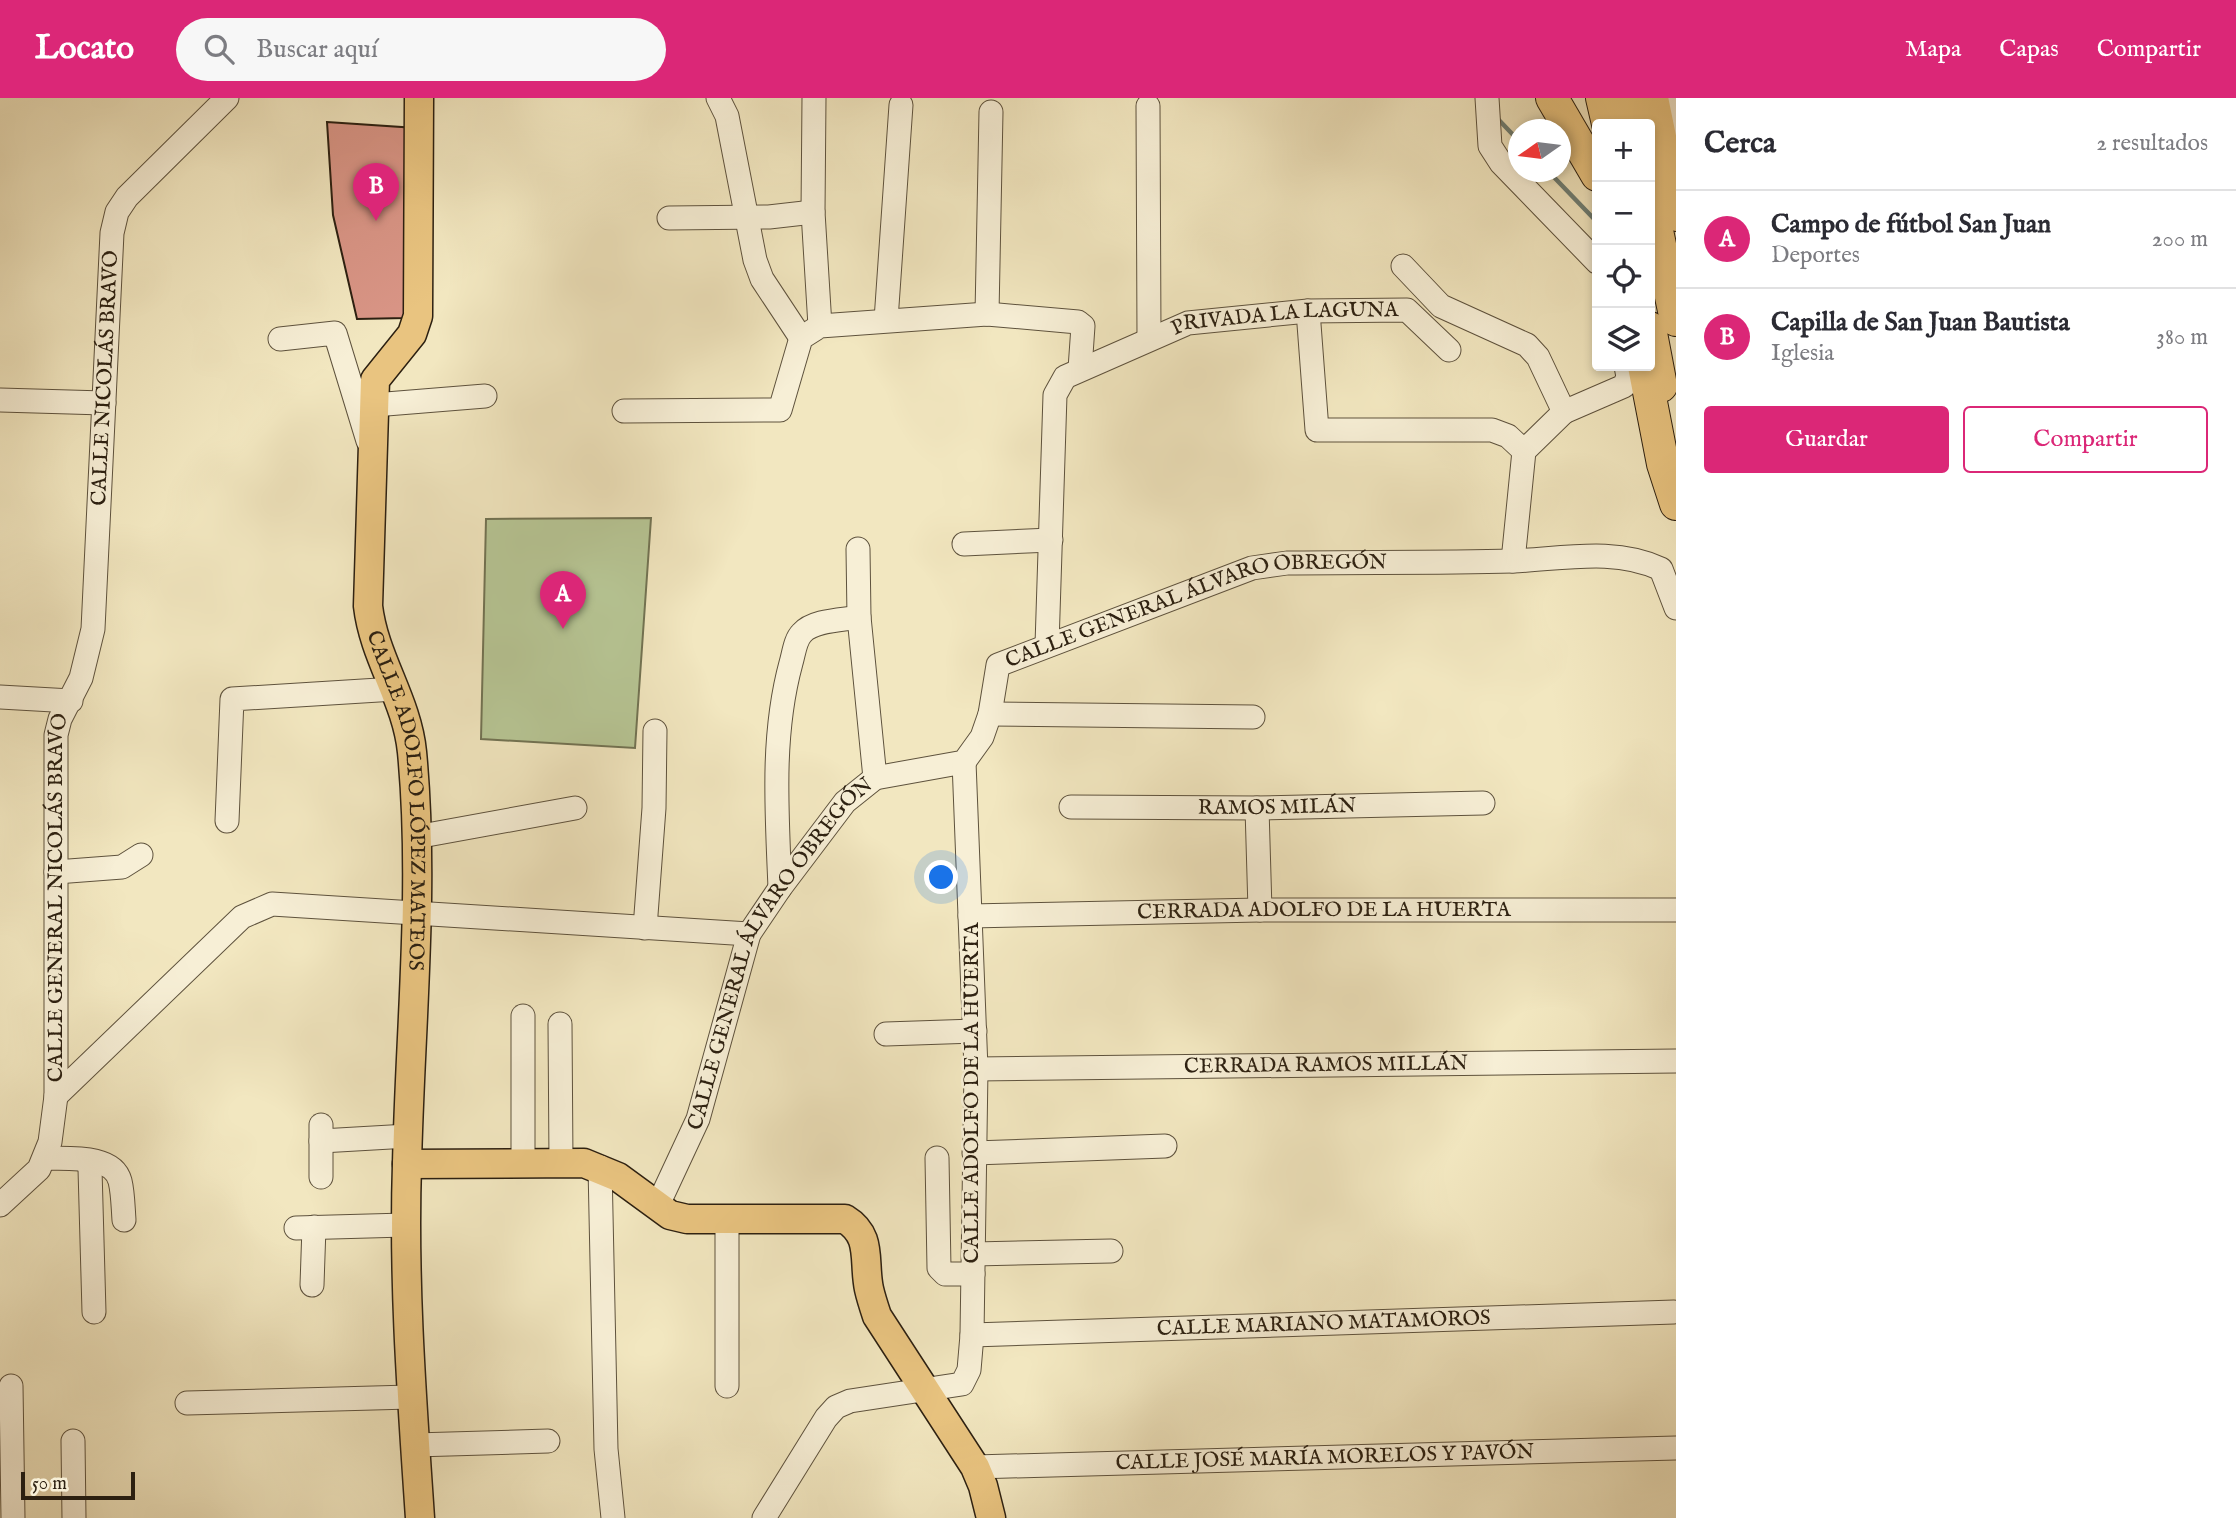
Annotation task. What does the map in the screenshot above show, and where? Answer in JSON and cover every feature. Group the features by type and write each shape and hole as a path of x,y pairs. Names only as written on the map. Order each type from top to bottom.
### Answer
{"highway":[{"path":"1552,98 1592,166"},
{"path":"1602,98 1607,119"},
{"path":"1628,98 1633,119"},
{"path":"1652,98 1676,320"},
{"path":"1655,354 1676,449"},
{"path":"1645,371 1663,464 1676,504"}],"main road":[{"name":"CALLE ADOLFO LÓPEZ MATEOS","path":"419,98 418,316 412,334 375,380 368,606 370,629 396,689 412,750 416,837 415,914 405,1225 411,1398 420,1518"},
{"path":"407,1150 600,1167 670,1215 687,1219 845,1219 858,1227 866,1241 869,1287 877,1316 975,1467 984,1486 991,1518"}],"street":[{"name":"CALLE NICOLÁS BRAVO","path":"71,701 82,678 93,629 110,255 117,212 127,197 227,98"},
{"path":"718,98 727,116 762,279 811,332"},
{"path":"624,411 780,410 811,332 814,98"},
{"path":"1487,98 1490,146 1501,163 1592,257"},
{"path":"1671,98 1676,131"},
{"path":"886,320 901,105"},
{"name":"PRIVADA LA LAGUNA","path":"1148,106 1149,338"},
{"path":"987,314 991,112"},
{"path":"669,218 747,218 813,212"},
{"path":"1403,266 1441,306 1527,345 1538,357 1564,412"},
{"name":"PRIVADA LA LAGUNA","path":"1047,645 1055,395 1065,377 1188,323 1308,311 1406,310 1415,315 1449,350"},
{"path":"1308,311 1317,429 1336,432 1492,430 1508,436 1524,451"},
{"path":"811,332 886,320 987,314 1081,323 1080,369"},
{"path":"280,339 328,331 335,333 372,457"},
{"path":"1513,561 1524,451 1564,412 1624,386 1628,377 1627,371"},
{"path":"374,405 485,397"},
{"path":"0,400 104,402"},
{"path":"964,544 1051,540"},
{"path":"858,549 859,617 875,778"},
{"name":"CALLE GENERAL ÁLVARO OBREGÓN","path":"657,1207 698,1119 749,934 845,802 875,778 964,762 982,737 990,714 998,666 1252,568 1287,563 1513,561 1606,555 1645,561 1661,569 1676,608"},
{"path":"780,888 776,775 782,695 796,644 800,634 808,627 859,617"},
{"path":"227,821 232,699 396,689"},
{"path":"0,697 71,701"},
{"name":"CALLE GENERAL NICOLÁS BRAVO","path":"46,1158 56,1096 56,735 60,719 71,701"},
{"path":"990,714 1253,718"},
{"path":"645,928 654,808 655,731"},
{"name":"CALLE ADOLFO DE LA HUERTA","path":"925,1390 962,1384 967,1378 972,1335 976,1069 964,762"},
{"name":"RAMOS MILÁN","path":"1071,807 1257,808 1483,803"},
{"path":"416,837 575,808"},
{"path":"1257,808 1260,910"},
{"path":"56,872 122,867 141,855"},
{"path":"56,1096 242,917 272,904 749,934"},
{"name":"CERRADA ADOLFO DE LA HUERTA","path":"970,916 1260,910 1676,910"},
{"path":"523,1016 523,1162"},
{"path":"560,1024 561,1162"},
{"path":"886,1034 975,1031"},
{"name":"CERRADA RAMOS MILLÁN","path":"976,1069 1676,1061"},
{"path":"321,1177 321,1133 407,1150"},
{"path":"974,1153 1165,1146"},
{"path":"0,1205 39,1169 46,1158 87,1161 115,1170 120,1180 124,1220"},
{"path":"937,1158 939,1268 945,1274 973,1264 1111,1251"},
{"path":"87,1161 94,1312"},
{"path":"600,1167 606,1450 613,1518"},
{"path":"727,1220 727,1386"},
{"path":"312,1285 305,1228 405,1225"},
{"name":"CALLE MARIANO MATAMOROS","path":"972,1335 1674,1312"},
{"path":"11,1386 13,1518"},
{"path":"764,1518 826,1418 836,1407 850,1401 925,1390"},
{"path":"187,1403 411,1398"},
{"path":"73,1441 74,1518"},
{"path":"415,1445 548,1441"},
{"name":"CALLE JOSÉ MARÍA MORELOS Y PAVÓN","path":"975,1467 1676,1448"}],"green space":[{"path":"651,518 635,748 481,739 486,519"}],"building":[{"path":"327,122 416,128 406,318 357,319 333,215"}],"waterway":[{"path":"1497,118 1508,130"},
{"path":"1559,182 1592,217"}],"place":[{"name":"Capilla de San Juan Bautista","path":"376,221"},
{"name":"Campo de fútbol San Juan","path":"563,629"}]}
